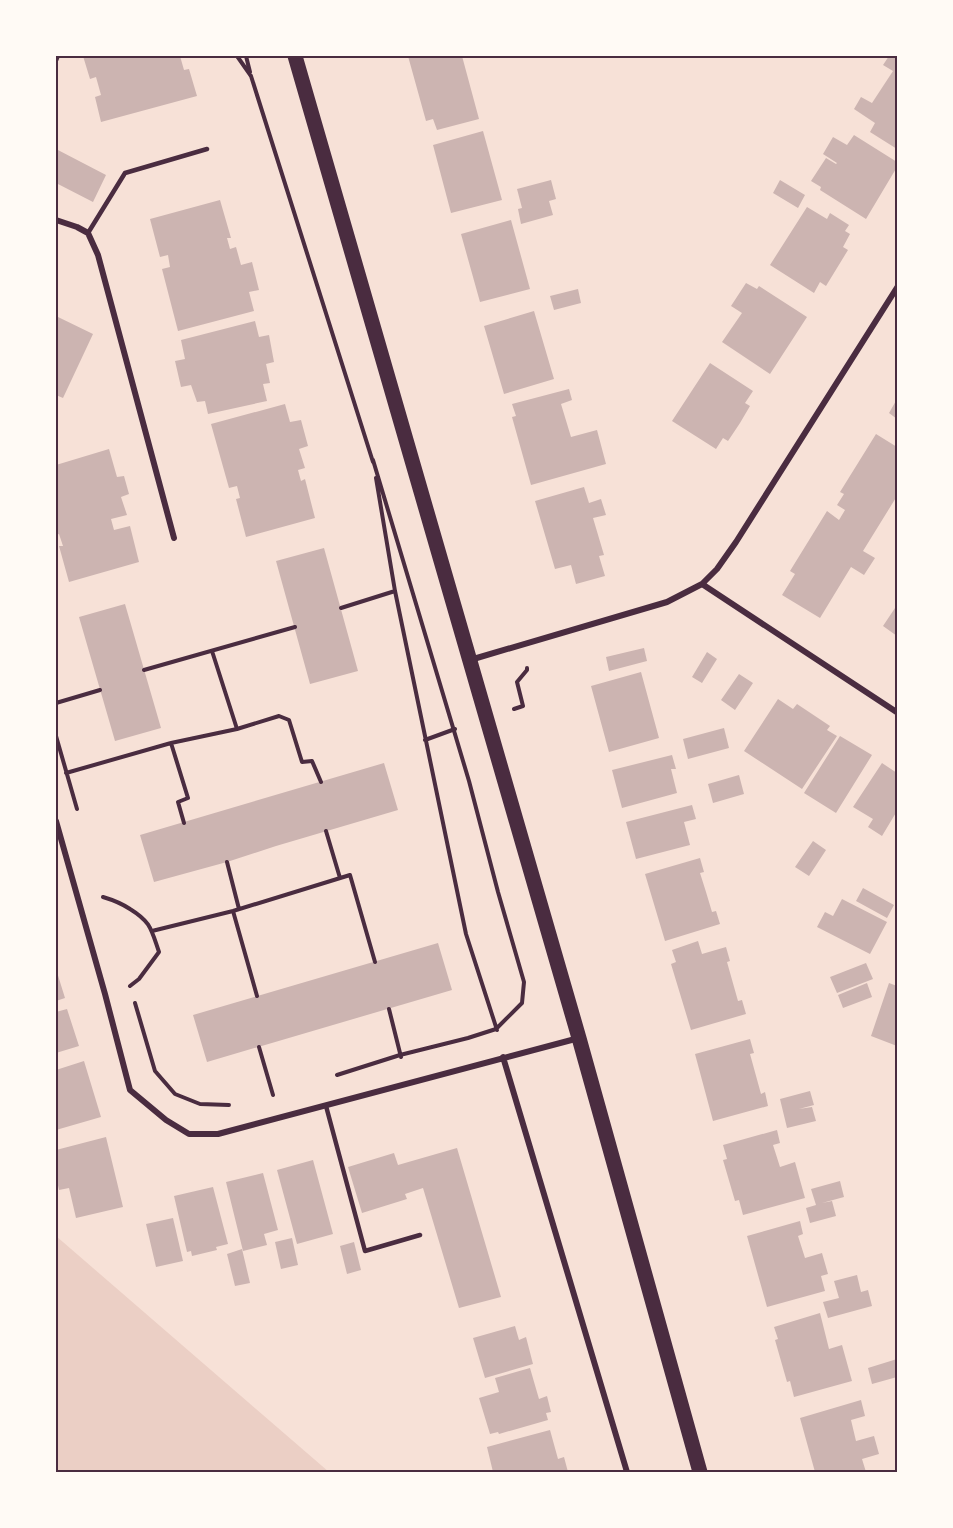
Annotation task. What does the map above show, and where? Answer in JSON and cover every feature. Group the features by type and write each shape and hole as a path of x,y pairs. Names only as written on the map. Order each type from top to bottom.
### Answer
{"main road":[{"path":"295,56 579,1038 700,1473"}],"street":[{"path":"56,220 88,233 98,255 174,538"},
{"path":"470,660 668,602 702,584 717,569 736,542 897,286"},
{"path":"702,584 897,713"},
{"path":"56,821 130,1090 166,1120 189,1134 218,1134 579,1038"},
{"path":"503,1057 627,1473"}],"lane":[{"path":"88,233 125,172 207,149"},
{"path":"326,1106 364,1251 420,1235"}],"path":[{"path":"56,61 58,56"},
{"path":"237,56 251,76"},
{"path":"246,56 373,460 466,771 524,982 522,1003 496,1029 337,1075"},
{"path":"373,460 395,591 466,934 503,1057"},
{"path":"341,608 395,591"},
{"path":"144,670 295,627"},
{"path":"212,651 237,729"},
{"path":"56,703 100,690"},
{"path":"66,773 171,743 237,729 279,716 289,720 302,762 312,761 321,782"},
{"path":"56,736 79,817"},
{"path":"171,743 188,798 177,802 184,823"},
{"path":"326,831 340,878"},
{"path":"227,862 240,909"},
{"path":"152,931 233,911 350,875 375,962"},
{"path":"100,888 106,908"},
{"path":"102,897 116,900 144,918 152,931 159,952 139,980 130,986"},
{"path":"233,911 257,996"},
{"path":"127,975 155,1071 175,1094 200,1104 228,1105 239,1102"},
{"path":"388,1009 408,1084"},
{"path":"259,1047 273,1095 289,1116"},
{"path":"262,1097 273,1095"}],"shaded area":[{"path":"56,1236 329,1472 56,1472"}],"building":[{"path":"83,56 180,56 184,70 189,69 197,96 101,122 95,97 101,95 96,77 90,79"},
{"path":"408,56 462,56 479,119 437,130 433,119 426,121"},
{"path":"889,56 897,56 897,149 870,132 875,123 854,109 861,97 872,103 893,71 883,65"},
{"path":"483,131 502,200 451,213 433,145"},
{"path":"854,135 897,162 897,167 866,219 820,190 821,187 811,181 826,158 837,163 823,154 833,137 847,145"},
{"path":"56,149 106,175 93,202 56,183"},
{"path":"551,180 556,199 549,201 553,215 521,224 518,209 522,208 517,189"},
{"path":"780,180 805,195 798,208 773,193"},
{"path":"220,200 231,238 227,238 230,249 236,247 241,265 252,262 259,290 249,292 254,311 178,331 162,269 170,267 168,255 160,257 150,219"},
{"path":"807,207 827,219 830,213 849,225 845,231 850,234 843,247 848,250 826,286 820,282 814,293 770,265"},
{"path":"511,220 530,289 480,302 461,234"},
{"path":"746,283 757,289 759,286 807,317 770,374 722,342 742,313 731,306"},
{"path":"578,289 581,303 554,310 550,296"},
{"path":"534,311 554,379 504,394 484,326"},
{"path":"58,317 93,334 63,398 56,395 56,319"},
{"path":"255,321 259,337 269,335 274,362 266,364 270,383 263,384 267,401 208,414 205,401 197,402 191,385 181,387 175,361 185,359 181,340"},
{"path":"710,363 753,391 745,403 750,406 740,423 728,441 723,438 716,449 672,421"},
{"path":"569,389 572,400 561,404 571,437 597,430 606,464 531,485 512,417 516,416 512,404"},
{"path":"897,399 897,419 889,413"},
{"path":"285,404 290,422 301,420 308,446 299,449 305,468 298,470 301,481 305,479 315,518 246,537 236,499 240,498 237,486 229,488 211,424"},
{"path":"876,434 897,447 897,496 863,551 875,558 864,575 851,567 820,618 782,595 795,574 790,571 827,511 839,520 845,510 837,505 844,494 840,492"},
{"path":"109,449 117,477 124,476 129,494 121,497 127,515 111,519 114,530 130,526 139,562 69,582 59,546 63,546 59,534 56,535 56,465"},
{"path":"584,487 589,503 601,499 606,515 593,518 604,555 599,556 605,576 576,584 571,565 555,569 535,501"},
{"path":"324,548 358,671 310,684 276,561"},
{"path":"125,604 161,728 115,741 79,617"},
{"path":"897,605 897,636 883,626"},
{"path":"644,648 647,661 609,671 606,657"},
{"path":"707,652 717,659 702,683 692,677"},
{"path":"641,672 659,738 609,752 591,686"},
{"path":"739,674 753,683 735,710 721,700"},
{"path":"778,699 793,709 797,704 830,726 827,730 837,736 802,789 744,751"},
{"path":"724,728 729,748 688,759 683,739"},
{"path":"840,736 872,755 836,813 804,793"},
{"path":"672,755 676,769 671,769 677,793 622,808 612,770"},
{"path":"384,763 398,810 154,882 140,835"},
{"path":"882,763 897,773 897,811 882,836 868,827 873,819 853,807"},
{"path":"739,775 744,794 713,803 708,784"},
{"path":"692,805 696,819 684,822 690,845 636,859 626,822"},
{"path":"813,841 826,850 809,876 795,867"},
{"path":"700,858 704,872 700,873 712,912 716,911 720,924 665,941 645,874"},
{"path":"863,888 894,905 887,918 856,901"},
{"path":"842,899 887,922 870,954 817,927 825,912 833,916"},
{"path":"698,941 702,954 726,947 730,961 727,962 738,1001 742,1000 746,1014 691,1030 671,964 676,962 672,950"},
{"path":"438,943 452,990 207,1062 193,1015"},
{"path":"866,963 873,979 837,993 830,977"},
{"path":"56,969 65,998 56,1001"},
{"path":"867,983 872,997 843,1008 838,995"},
{"path":"889,983 897,986 897,1046 871,1036"},
{"path":"67,1009 79,1046 56,1053 56,1012"},
{"path":"750,1039 754,1053 750,1054 761,1094 765,1092 768,1106 713,1121 695,1054"},
{"path":"84,1061 101,1117 56,1130 56,1070"},
{"path":"810,1091 814,1105 799,1109 812,1107 816,1121 787,1128 780,1099"},
{"path":"777,1130 780,1143 773,1145 780,1167 795,1162 805,1198 743,1215 739,1200 735,1201 723,1160 727,1159 723,1145"},
{"path":"106,1137 123,1207 76,1218 69,1188 59,1190 56,1176 56,1150"},
{"path":"457,1148 501,1297 459,1308 423,1188 405,1194 407,1199 362,1213 348,1167 394,1153 398,1165"},
{"path":"313,1160 333,1234 297,1244 277,1170"},
{"path":"263,1173 278,1230 264,1234 267,1245 243,1251 226,1182"},
{"path":"840,1181 844,1197 822,1203 832,1201 836,1216 810,1223 806,1208 816,1205 811,1189"},
{"path":"213,1187 228,1244 216,1247 217,1250 192,1256 191,1251 187,1252 174,1196"},
{"path":"173,1218 183,1261 156,1267 146,1224"},
{"path":"800,1221 803,1234 798,1236 805,1258 822,1253 828,1274 821,1276 825,1291 767,1307 747,1236"},
{"path":"292,1238 298,1265 281,1269 275,1242"},
{"path":"354,1242 361,1270 347,1274 340,1246"},
{"path":"242,1249 250,1283 235,1286 227,1254"},
{"path":"857,1275 861,1292 868,1290 872,1306 828,1318 823,1302 839,1298 834,1281"},
{"path":"820,1313 829,1349 842,1345 852,1381 794,1397 790,1381 787,1382 775,1340 778,1339 774,1327"},
{"path":"515,1326 519,1340 526,1337 533,1364 485,1378 473,1338"},
{"path":"897,1359 897,1377 872,1384 868,1368"},
{"path":"530,1368 539,1399 547,1396 551,1412 546,1413 548,1420 499,1434 498,1432 490,1434 479,1398 499,1392 495,1378"},
{"path":"861,1400 865,1416 851,1420 856,1441 874,1436 879,1454 862,1459 866,1472 815,1472 800,1418"},
{"path":"550,1430 558,1459 564,1457 568,1472 493,1472 487,1447"}]}
